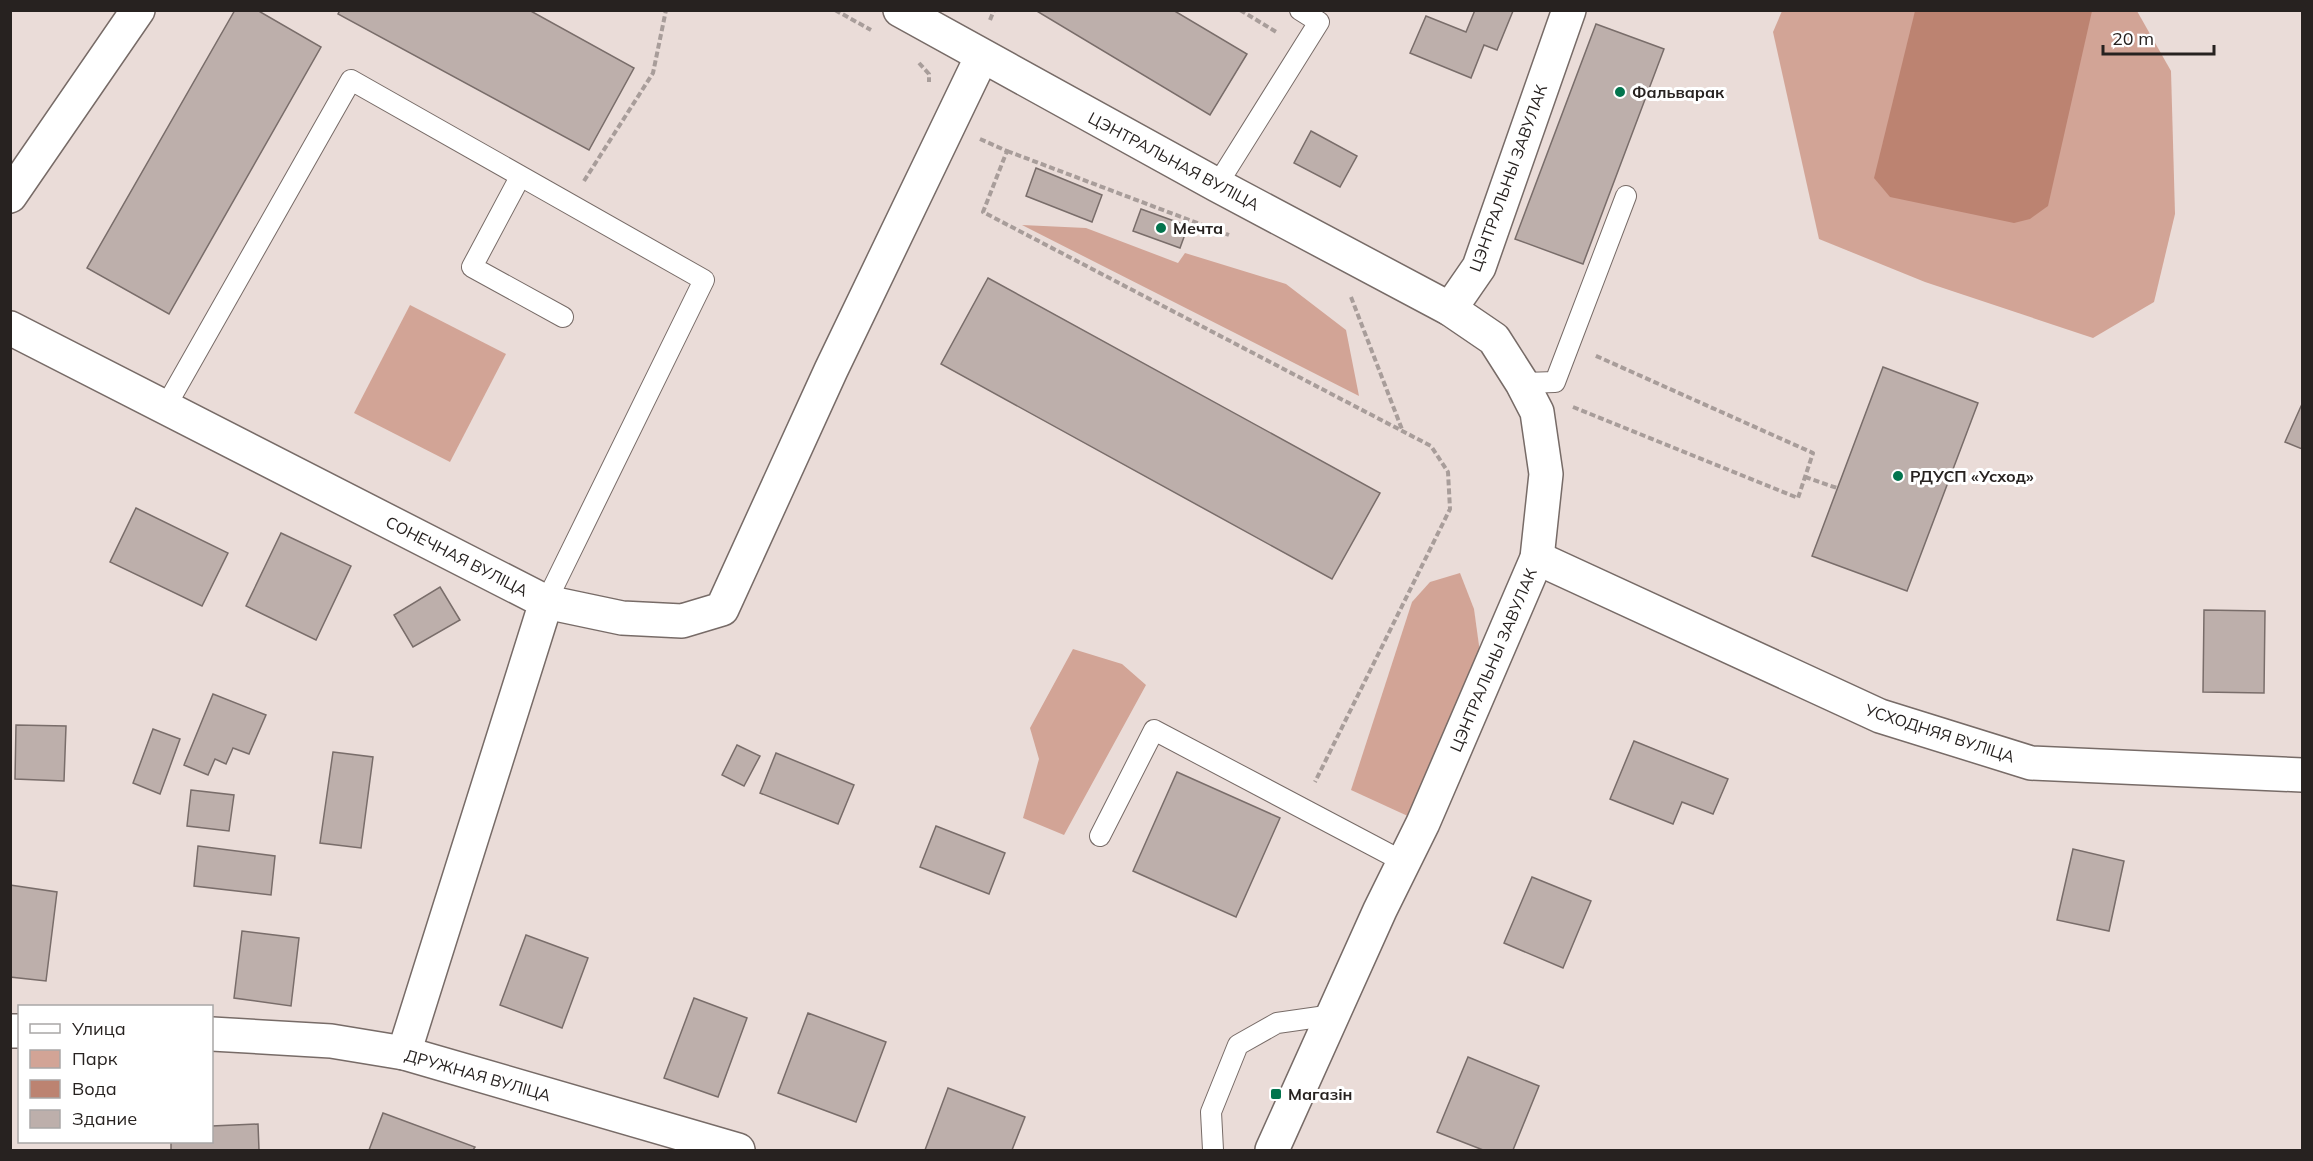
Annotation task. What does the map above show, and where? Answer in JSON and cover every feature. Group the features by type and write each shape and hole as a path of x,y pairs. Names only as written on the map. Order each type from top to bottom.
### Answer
{"street":[{"path":"10,196 138,10"},
{"name":"ЦЭНТРАЛЬНАЯ ВУЛІЦА","path":"900,10 1217,185 1450,309"},
{"name":"ЦЭНТРАЛЬНЫ ЗАВУЛАК","path":"1272,1150 1380,910 1404,862 1537,558 1546,474 1537,412 1494,339 1450,309 1479,267 1569,10"},
{"path":"546,602 622,618 682,621 722,609 831,370 982,56"},
{"name":"СОНЕЧНАЯ ВУЛІЦА","path":"10,328 546,602 404,1053"},
{"name":"УСХОДНЯЯ ВУЛІЦА","path":"1537,558 1880,716 2031,763 2302,775"},
{"name":"ДРУЖНАЯ ВУЛІЦА","path":"213,1034 331,1041 404,1053 738,1150"}],"lane":[{"path":"1217,185 1319,22 1300,10"},
{"path":"166,406 351,80 704,280 546,602"},
{"path":"520,177 472,267 563,317"},
{"path":"1522,383 1555,382 1626,196"},
{"path":"1100,836 1154,730 1404,862"},
{"path":"1213,1150 1211,1112 1238,1045 1277,1023 1333,1015"}],"path":[{"path":"569,204 653,73 666,10"},
{"path":"835,10 877,33"},
{"path":"915,58 928,74 931,116 1007,151 1235,237"},
{"path":"1007,151 983,212 1431,446 1448,472 1450,509 1335,738 1303,808"},
{"path":"1555,382 1570,406 1798,498 1813,453 1570,344"},
{"path":"1805,477 1838,488"}],"green space":[{"path":"1782,11 2137,11 2171,71 2175,214 2154,302 2093,338 1925,282 1819,239 1773,32"},
{"path":"1022,225 1086,228 1178,263 1185,253 1286,284 1346,330 1359,396"},
{"path":"410,305 506,354 450,462 354,413"},
{"path":"1460,573 1474,609 1484,682 1423,823 1351,790 1412,602 1430,582"},
{"path":"1073,649 1122,664 1146,685 1064,835 1023,818 1039,759 1030,728"}],"water":[{"path":"1915,11 2092,11 2048,206 2030,219 2014,223 1890,197 1874,178"}],"building":[{"path":"235,10 257,10 321,47 169,314 87,268"},
{"path":"340,10 529,10 634,68 589,150 338,14"},
{"path":"1035,10 1173,10 1247,54 1210,115"},
{"path":"1475,10 1513,11 1497,50 1484,45 1471,78 1410,53 1426,16 1466,32"},
{"path":"1596,24 1664,49 1583,264 1515,239"},
{"path":"1311,131 1357,156 1340,187 1294,163"},
{"path":"1036,168 1102,195 1092,222 1026,196"},
{"name":"Мечта","path":"1141,209 1188,226 1180,248 1133,231"},
{"path":"988,278 1380,493 1332,579 941,364"},
{"path":"1883,367 1978,403 1907,591 1812,556"},
{"path":"2302,404 2302,449 2285,442"},
{"path":"136,508 228,553 202,606 110,562"},
{"path":"281,533 351,566 316,640 246,606"},
{"path":"440,587 460,620 413,647 394,615"},
{"path":"2204,610 2265,611 2264,693 2203,692"},
{"path":"213,694 266,715 249,754 233,748 226,764 215,759 208,775 184,765"},
{"path":"16,725 66,726 64,781 15,779"},
{"path":"153,729 180,739 160,794 133,783"},
{"path":"1634,741 1728,779 1713,814 1682,802 1673,824 1610,799"},
{"path":"737,745 760,756 744,786 722,775"},
{"path":"333,752 373,757 361,848 320,843"},
{"path":"776,753 854,785 838,824 760,793"},
{"path":"1177,772 1280,818 1236,917 1133,871"},
{"path":"191,790 234,795 229,831 187,826"},
{"path":"936,826 1005,853 989,894 920,867"},
{"path":"198,846 275,856 271,895 194,886"},
{"path":"2073,849 2124,861 2109,931 2057,920"},
{"path":"1532,877 1591,901 1563,968 1504,943"},
{"path":"10,885 57,892 46,981 10,977"},
{"path":"242,931 299,938 291,1006 234,998"},
{"path":"526,935 588,958 562,1028 500,1005"},
{"path":"694,998 747,1018 718,1097 664,1078"},
{"path":"808,1013 886,1042 856,1122 778,1093"},
{"path":"1468,1057 1539,1086 1513,1150 1483,1150 1437,1132"},
{"path":"948,1088 1025,1117 1012,1150 925,1150"},
{"path":"383,1113 475,1147 473,1150 369,1150"},
{"path":"258,1124 259,1150 171,1150 171,1143 213,1143 213,1126"}],"place":[{"name":"Фальварак","path":"1620,92"},
{"name":"Мечта","path":"1161,228"},
{"name":"РДУСП «Усход»","path":"1898,476"},
{"name":"Магазін","path":"1276,1094"}]}
